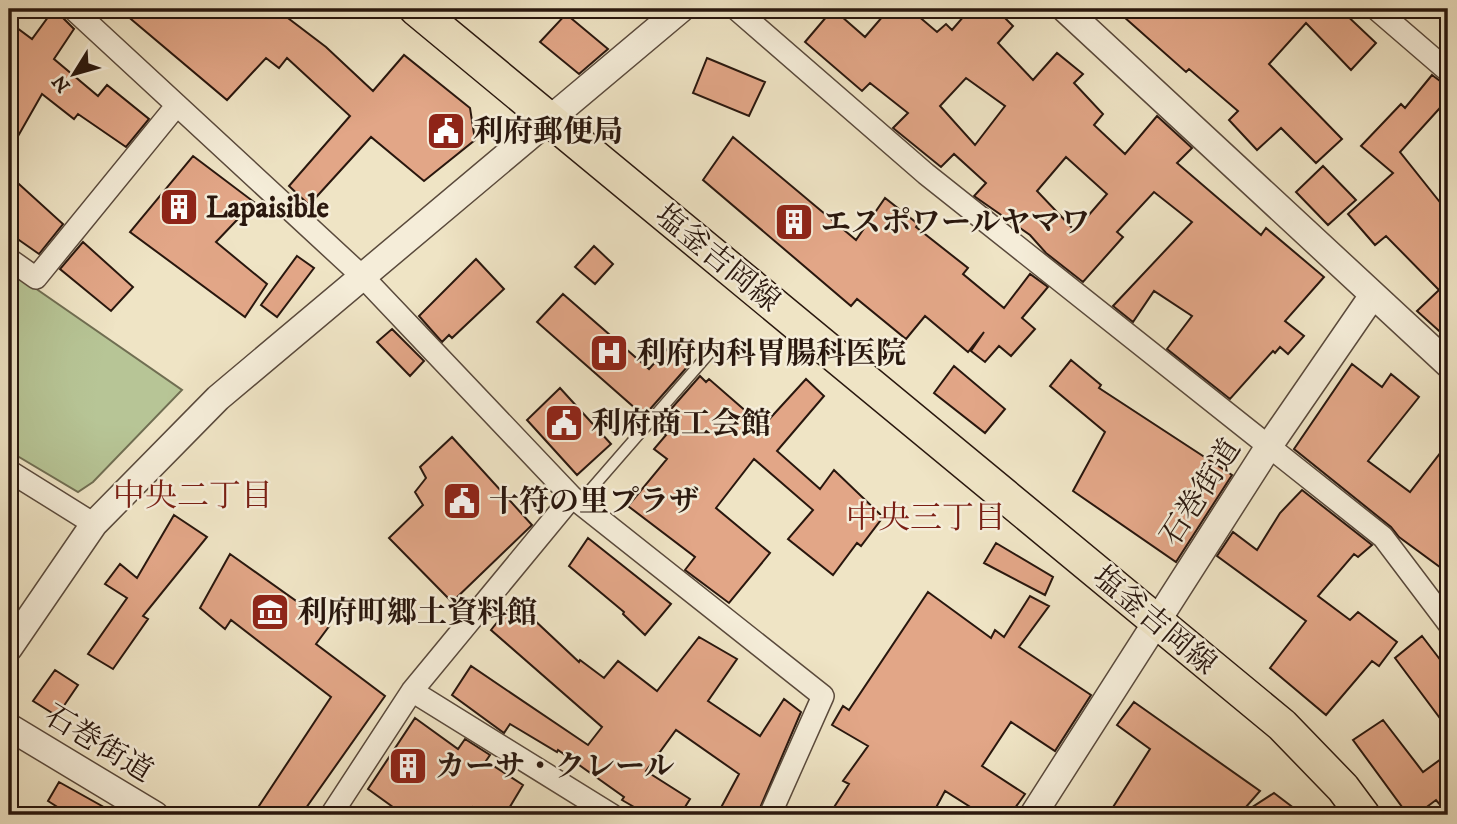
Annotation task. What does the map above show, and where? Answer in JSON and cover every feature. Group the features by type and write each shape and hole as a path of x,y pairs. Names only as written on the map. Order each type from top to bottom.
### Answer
{"main road":[{"name":"塩釜吉岡線","path":"416,9 1282,725 1343,788 1363,815"}],"street":[{"path":"73,9 363,278 576,500 823,696 770,815"},
{"path":"9,649 94,524 218,398 681,9"},
{"path":"736,9 926,174 1383,537 1448,623"},
{"path":"1065,9 1448,364"},
{"path":"1376,9 1448,72"},
{"path":"9,259 36,278 177,105"},
{"name":"石巻街道","path":"1034,815 1269,446 1373,295"},
{"path":"9,471 94,524"},
{"path":"331,815 412,691 576,500"},
{"path":"412,691 612,815"},
{"name":"石巻街道","path":"9,727 155,815"}],"lane":[{"path":"576,500 712,350"}],"green space":[{"path":"9,270 182,390 93,482 78,492 9,451"}],"building":[{"path":"54,9 74,29 54,59 98,96 107,85 149,119 126,147 78,114 74,119 42,94 9,152 9,22 32,39"},
{"path":"119,9 276,9 326,47 373,91 404,55 470,108 475,140 424,181 371,137 309,205 289,186 350,116 287,58 279,68 266,58 227,100"},
{"path":"833,9 865,37 889,9 910,9 937,32 946,24 952,30 970,9 996,9 1013,26 998,43 1033,80 1057,53 1083,74 1074,83 1103,114 1094,125 1125,154 1157,116 1192,148 1177,163 1261,235 1266,228 1324,277 1285,321 1304,336 1288,354 1280,347 1275,353 1273,351 1230,399 1167,349 1192,316 1154,291 1133,322 1113,306 1192,222 1154,192 1117,232 1123,237 1083,282 1046,253 1030,235 974,196 986,183 954,154 941,167 893,128 908,113 870,83 862,91 805,42","holes":["966,78 1005,106 975,145 940,106","1066,157 1107,194 1075,231 1037,191"]},
{"path":"1115,9 1340,9 1376,43 1351,70 1306,23 1269,64 1342,139 1316,163 1281,128 1257,150 1229,120 1238,111 1189,69 1186,72"},
{"path":"566,14 608,49 579,74 540,42"},
{"path":"707,58 765,82 749,116 693,93"},
{"path":"1432,75 1448,87 1448,99 1400,152 1439,201 1448,190 1448,339 1417,311 1439,290 1386,236 1375,245 1348,214 1393,173 1361,146 1401,104 1405,108"},
{"path":"733,137 856,240 885,198 918,224 916,227 968,268 963,274 1004,308 1030,274 1048,287 1022,318 1035,329 1011,356 999,346 985,362 971,351 984,332 968,352 925,316 906,339 857,299 851,306 703,180"},
{"path":"193,156 254,202 216,242 267,284 245,317 130,232"},
{"path":"1323,166 1356,200 1328,225 1296,192"},
{"path":"9,175 63,224 39,254 9,233"},
{"path":"83,242 133,287 111,311 60,269"},
{"path":"594,246 613,264 595,284 575,267"},
{"path":"297,256 314,268 277,317 261,305"},
{"path":"476,259 504,289 452,338 449,335 442,342 419,316"},
{"path":"563,294 649,369 668,348 688,366 644,416 537,322"},
{"path":"392,329 424,361 410,376 377,342"},
{"path":"1071,360 1101,385 1099,388 1232,475 1176,562 1073,491 1105,432 1050,386"},
{"path":"1352,364 1382,387 1391,374 1419,397 1368,461 1410,492 1448,443 1448,573 1399,537 1391,527 1294,449"},
{"path":"954,366 1005,409 985,433 934,393"},
{"path":"700,376 706,382 709,379 763,426 806,379 824,396 777,451 820,489 834,470 883,517 861,546 857,543 833,575 788,539 813,510 754,459 716,508 770,553 729,603 685,570 695,557 628,506 667,459 654,449 666,435 656,426"},
{"path":"560,388 611,444 577,475 527,420"},
{"path":"452,437 532,525 452,602 389,538 423,505 415,492 426,478 420,467"},
{"path":"1302,490 1372,545 1358,557 1354,554 1318,596 1350,620 1358,612 1397,642 1379,666 1372,661 1326,715 1270,668 1306,621 1217,556 1233,532 1257,550 1280,513"},
{"path":"174,515 207,537 143,616 148,619 113,669 88,654 127,598 105,584 120,564 137,578"},
{"path":"588,538 671,604 645,635 624,612 569,566"},
{"path":"996,543 1053,577 1045,595 984,563"},
{"path":"230,554 330,625 316,644 385,696 301,815 253,815 331,697 231,620 225,629 200,608"},
{"path":"928,592 991,638 995,630 1004,637 1030,596 1049,606 1019,647 1091,695 1055,751 1011,722 982,766 1025,794 1010,815 983,815 945,791 932,815 829,815 849,784 843,781 868,746 832,725 843,706 849,710"},
{"path":"514,601 579,662 580,660 604,678 618,661 657,691 699,637 737,659 708,701 760,736 784,699 801,712 757,815 717,815 739,774 676,730 646,771 690,799 680,815 648,815 622,800 624,797 558,750 557,752 510,724 504,733 452,695 471,666 588,745 602,727 491,630"},
{"path":"1422,636 1448,670 1448,729 1395,658"},
{"path":"55,670 78,685 57,716 33,701"},
{"path":"1134,702 1260,791 1239,815 1108,815 1150,749 1117,725"},
{"path":"415,718 458,749 465,739 490,755 486,761 523,785 505,815 486,815 473,807 468,815 404,815 368,789"},
{"path":"1383,720 1423,772 1448,754 1448,814 1436,800 1416,815 1408,815 1353,740"},
{"path":"59,782 118,815 54,815 59,808 48,801"},
{"path":"1274,793 1303,815 1240,815"}],"place":[{"name":"利府郵便局","path":"446,131"},
{"name":"Lapaisible","path":"179,207"},
{"name":"エスポワールヤマワ","path":"794,222"},
{"name":"利府内科胃腸科医院","path":"609,353"},
{"name":"利府商工会館","path":"564,423"},
{"name":"十符の里プラザ","path":"462,501"},
{"name":"利府町郷土資料館","path":"270,612"},
{"name":"カーサ・クレール","path":"408,766"}],"district":[{"name":"中央二丁目","path":"193,495"},
{"name":"中央三丁目","path":"926,517"}]}
